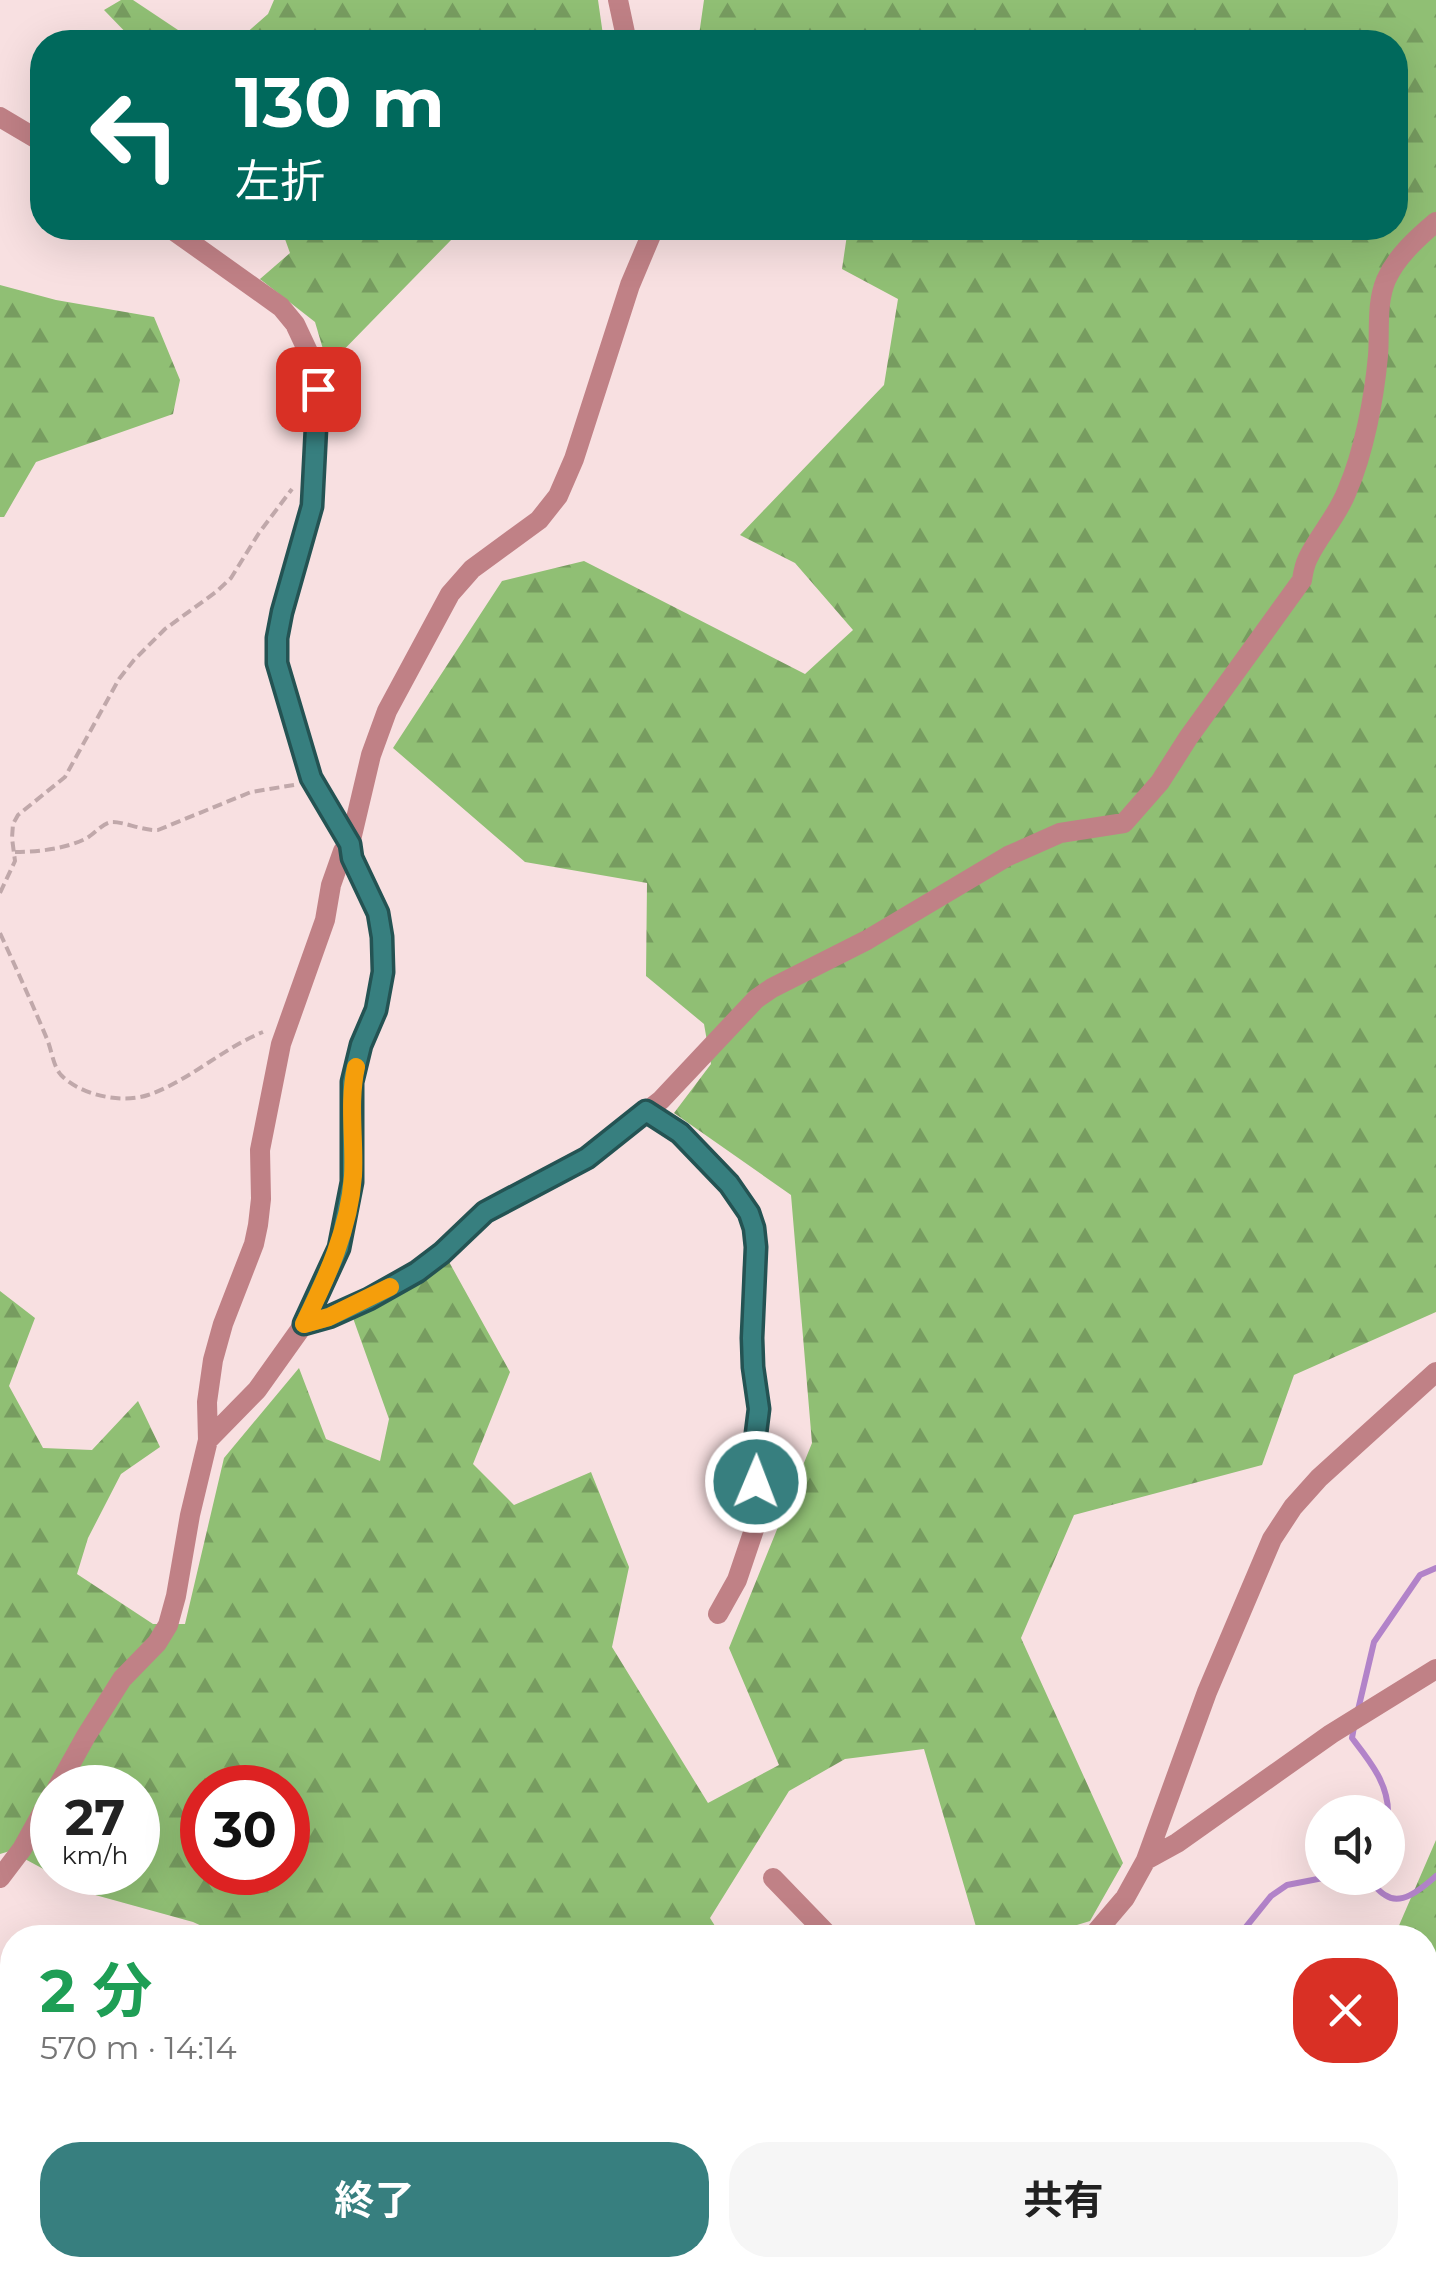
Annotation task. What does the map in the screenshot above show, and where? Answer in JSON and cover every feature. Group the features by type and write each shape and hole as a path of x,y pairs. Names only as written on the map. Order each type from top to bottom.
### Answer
{"street":[{"path":"618,0 624,30"},
{"path":"0,117 30,135"},
{"path":"304,1324 369,1299 417,1272 485,1212 587,1158 661,1100 756,999 772,988 867,940 1008,856 1060,833 1124,823 1139,809 1302,580 1307,559 1348,491 1374,386 1385,282 1396,261 1436,222"},
{"path":"187,240 281,308 295,324 311,358 318,389 312,506 284,600 277,663 313,782 350,844"},
{"path":"208,1440 257,1390 304,1324 339,1248 352,1182 352,1082 361,1045 376,1010 383,972 378,913 352,858 350,844 371,754 387,712 450,594 472,569 539,520 558,496 649,240"},
{"path":"70,1765 122,1679 158,1643 168,1625 208,1440 206,1402 213,1360 258,1225 260,1150 281,1044 326,920 331,884 342,852 350,844"},
{"path":"646,1111 680,1133 729,1184 749,1213 754,1228 752,1338 759,1409 754,1449 762,1509 738,1580 718,1614"},
{"path":"1103,1925 1125,1898 1146,1860 1207,1692 1272,1539 1319,1478 1436,1372"},
{"path":"1146,1860 1331,1734 1436,1669"},
{"path":"0,1878 30,1835"},
{"path":"773,1878 818,1925"}],"path":[{"path":"0,893 15,861 13,824 18,815 64,777 119,679 134,660 166,629 231,578 276,509 312,469"},
{"path":"14,852 68,846 112,822 158,830 251,792 313,782"},
{"path":"0,933 56,1069 74,1085 110,1098 148,1095 229,1051 241,1040 287,1028"}],"green space":[{"path":"121,0 133,0 178,30 123,30 104,10"},
{"path":"274,0 598,0 602,30 250,30 268,14"},
{"path":"704,0 1436,0 1436,1312 1294,1375 1262,1465 1074,1515 1021,1638 1123,1863 1090,1921 1077,1925 975,1925 924,1749 845,1759 789,1791 710,1918 714,1925 200,1925 95,1895 160,1895 160,1765 30,1765 30,1862 10,1851 0,1854 0,1291 35,1318 9,1386 43,1448 92,1450 138,1401 160,1447 121,1474 88,1538 77,1574 153,1624 185,1624 224,1458 299,1368 326,1439 380,1461 389,1419 353,1318 448,1260 510,1372 473,1464 514,1505 591,1472 629,1567 612,1647 708,1803 779,1765 729,1648 812,1443 791,1195 674,1113 711,1064 704,1024 646,976 647,883 525,862 393,748 502,581 584,561 805,674 853,630 795,563 740,535 884,385 898,299 842,269 846,240 1408,240 1408,30 700,30"},
{"path":"285,240 451,240 328,366 315,322 260,279 290,253"},
{"path":"0,285 56,300 154,317 180,380 173,414 36,462 4,517 0,517"},
{"path":"1436,1840 1436,1925 1399,1925"}],"waterway":[{"path":"1358,1710 1374,1642 1420,1575 1436,1568"},
{"path":"1354,1727 1352,1738 1371,1764 1385,1795"},
{"path":"1385,1895 1398,1899 1412,1894 1436,1876"},
{"path":"1248,1925 1271,1896 1287,1885 1305,1882"}],"slow traffic":[{"path":"356,1067 352,1082 352,1182 339,1248 304,1324 329,1317 390,1287"}],"route":[{"path":"318,389 312,506 282,612 277,663 311,778 350,844 352,858 378,913 383,972 376,1010 361,1045 352,1082 352,1182 339,1248 304,1324 369,1299 417,1272 485,1212 587,1158 646,1111 698,1150 729,1184 749,1213 754,1228 752,1338 759,1409 754,1449 756,1482"}]}
